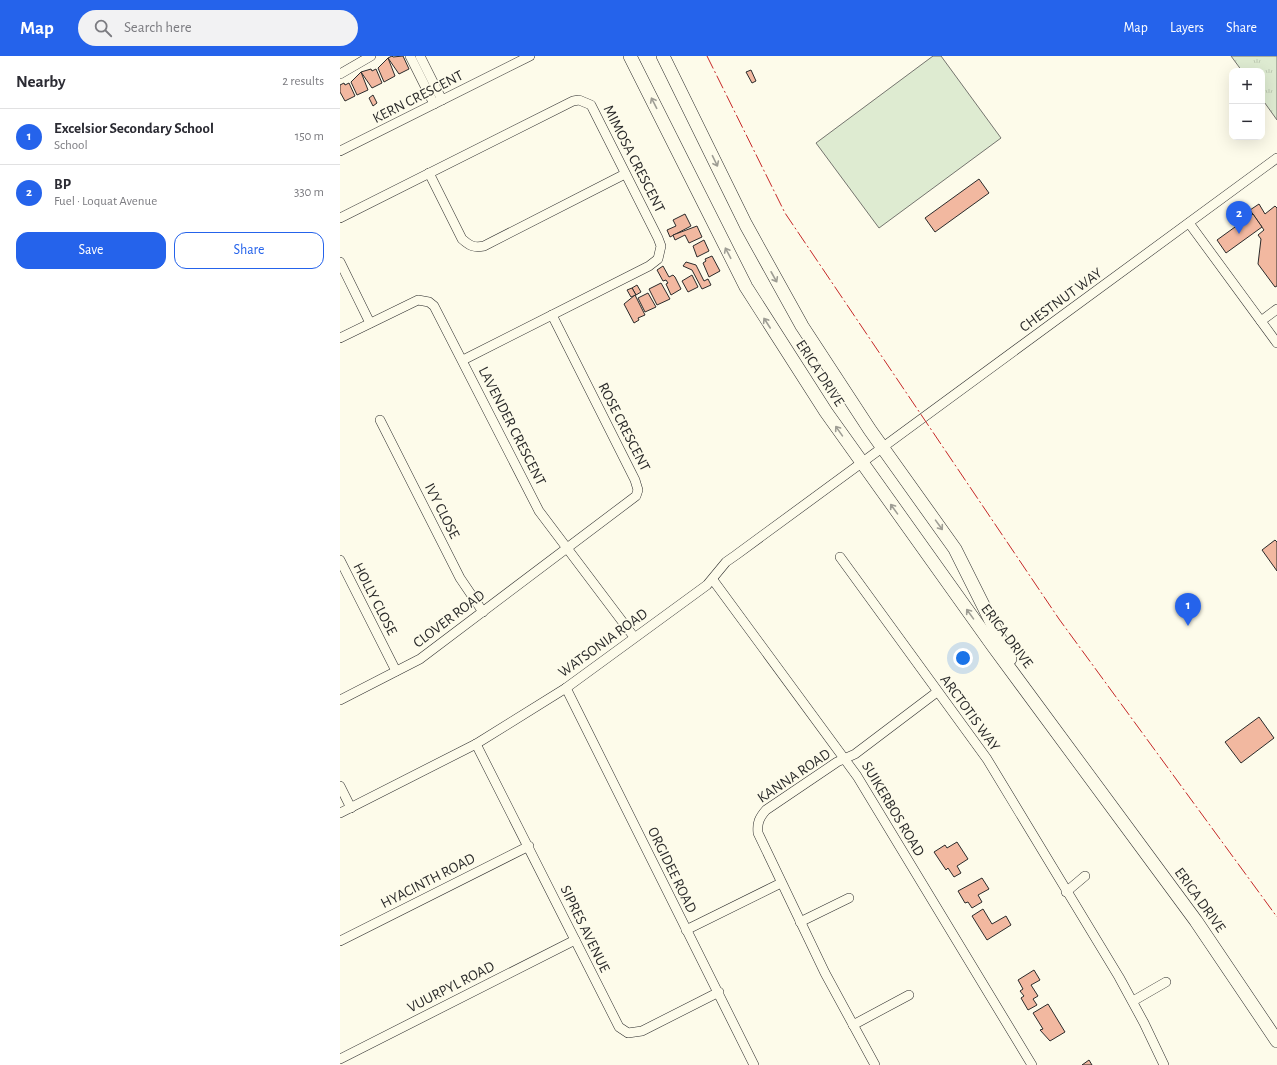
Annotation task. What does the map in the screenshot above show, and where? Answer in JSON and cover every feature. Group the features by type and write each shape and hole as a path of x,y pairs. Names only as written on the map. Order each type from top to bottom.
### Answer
{"main road":[{"name":"ERICA DRIVE","path":"630,56 746,287 768,324 861,463 1196,921 1277,1041"},
{"name":"ERICA DRIVE","path":"663,56 775,279 830,371 955,550 1023,684"}],"street":[{"path":"340,74 371,56"},
{"path":"410,56 438,102"},
{"path":"420,56 438,102"},
{"name":"KERN CRESCENT","path":"340,152 530,56"},
{"name":"MIMOSA CRESCENT","path":"340,218 573,101 579,100 590,105 658,238 661,246 658,259 649,266 463,360"},
{"name":"CHESTNUT WAY","path":"861,463 1277,158"},
{"path":"428,173 462,239 470,246 476,248 484,246 625,174"},
{"path":"1189,223 1277,343"},
{"path":"340,262 370,323"},
{"name":"LAVENDER CRESCENT","path":"340,338 418,300 430,302 434,306 441,316 539,511 634,638"},
{"path":"1261,321 1277,309"},
{"name":"ROSE CRESCENT","path":"552,315 635,480 638,490 632,499 567,548"},
{"name":"IVY CLOSE","path":"380,420 460,578 483,612"},
{"name":"WATSONIA ROAD","path":"340,813 476,744 566,688 712,580 731,559 861,463"},
{"name":"CLOVER ROAD","path":"340,700 420,659 567,548"},
{"name":"ARCTOTIS WAY","path":"840,557 987,760 1133,1001 1164,1065"},
{"name":"HOLLY CLOSE","path":"340,560 396,671"},
{"name":"SUIKERBOS ROAD","path":"712,580 845,758 1028,1064"},
{"name":"ORGIDEE ROAD","path":"566,688 686,930 719,992 754,1065"},
{"name":"KANNA ROAD","path":"875,1065 781,883 758,833 759,819 766,810 845,758 855,754 937,692"},
{"name":"SIPRES AVENUE","path":"476,744 529,846 619,1027 628,1033 642,1031 719,992"},
{"path":"340,786 351,808"},
{"name":"HYACINTH ROAD","path":"340,941 529,846"},
{"path":"1066,892 1086,876"},
{"path":"686,930 781,883"},
{"path":"800,922 849,898"},
{"name":"VUURPYL ROAD","path":"340,1059 575,940"},
{"path":"1133,1001 1166,982"},
{"path":"853,1025 909,995"}],"green space":[{"path":"933,56 941,56 1001,138 879,228 816,143"},
{"path":"1231,56 1277,56 1277,120 1265,103 1265,68 1240,68"}],"building":[{"path":"392,56 403,56 409,69 399,74 388,58"},
{"path":"388,58 395,76 384,82 378,68"},
{"path":"371,69 372,71 376,69 382,83 372,88 361,72"},
{"path":"751,70 756,81 752,83 746,72"},
{"path":"361,72 368,90 357,95 351,82"},
{"path":"344,83 345,85 349,83 355,96 345,101 340,92 340,85"},
{"path":"373,95 377,103 373,106 369,98"},
{"path":"979,179 989,193 935,232 925,218"},
{"path":"1259,204 1265,214 1275,206 1277,208 1277,286 1275,287 1258,264 1261,239 1258,235 1264,230 1250,210"},
{"path":"685,214 691,226 670,237 667,230 676,226 673,220"},
{"path":"1253,214 1262,227 1226,253 1217,240"},
{"path":"697,226 702,237 689,243 685,235 675,240 673,235"},
{"path":"704,240 709,251 697,257 693,246"},
{"path":"712,256 720,271 709,277 703,263 706,261 705,259"},
{"path":"686,262 696,265 704,281 708,279 711,285 702,289 692,270 683,266"},
{"path":"663,266 669,277 673,275 675,277 681,289 671,295 666,284 668,283 666,280 663,281 657,270"},
{"path":"692,275 698,287 688,292 682,281"},
{"path":"661,283 670,299 657,305 649,289"},
{"path":"637,285 641,292 636,295 632,288"},
{"path":"632,288 636,295 631,297 627,290"},
{"path":"648,293 656,307 645,312 638,298"},
{"path":"635,295 645,315 638,318 639,320 634,323 624,304"},
{"path":"1275,540 1277,542 1277,571 1262,550"},
{"path":"1259,717 1274,738 1241,763 1225,742"},
{"path":"957,842 968,859 957,866 961,873 954,877 948,868 946,870 934,852 945,845 947,848"},
{"path":"982,878 989,889 978,895 982,902 972,908 968,902 965,903 958,891"},
{"path":"983,909 992,924 1006,916 1011,925 987,940 972,916"},
{"path":"1034,970 1040,980 1031,985 1038,996 1033,999 1037,1005 1028,1010 1021,998 1024,996 1020,991 1023,989 1018,980"},
{"path":"1048,1004 1065,1032 1050,1041 1040,1030 1043,1029 1033,1013"},
{"path":"1089,1060 1092,1065 1082,1065"}],"power":[{"path":"707,56 785,213 1059,619 1277,917"}],"place":[{"name":"BP","path":"1239,234"},
{"name":"Excelsior Secondary School","path":"1188,626"}]}
